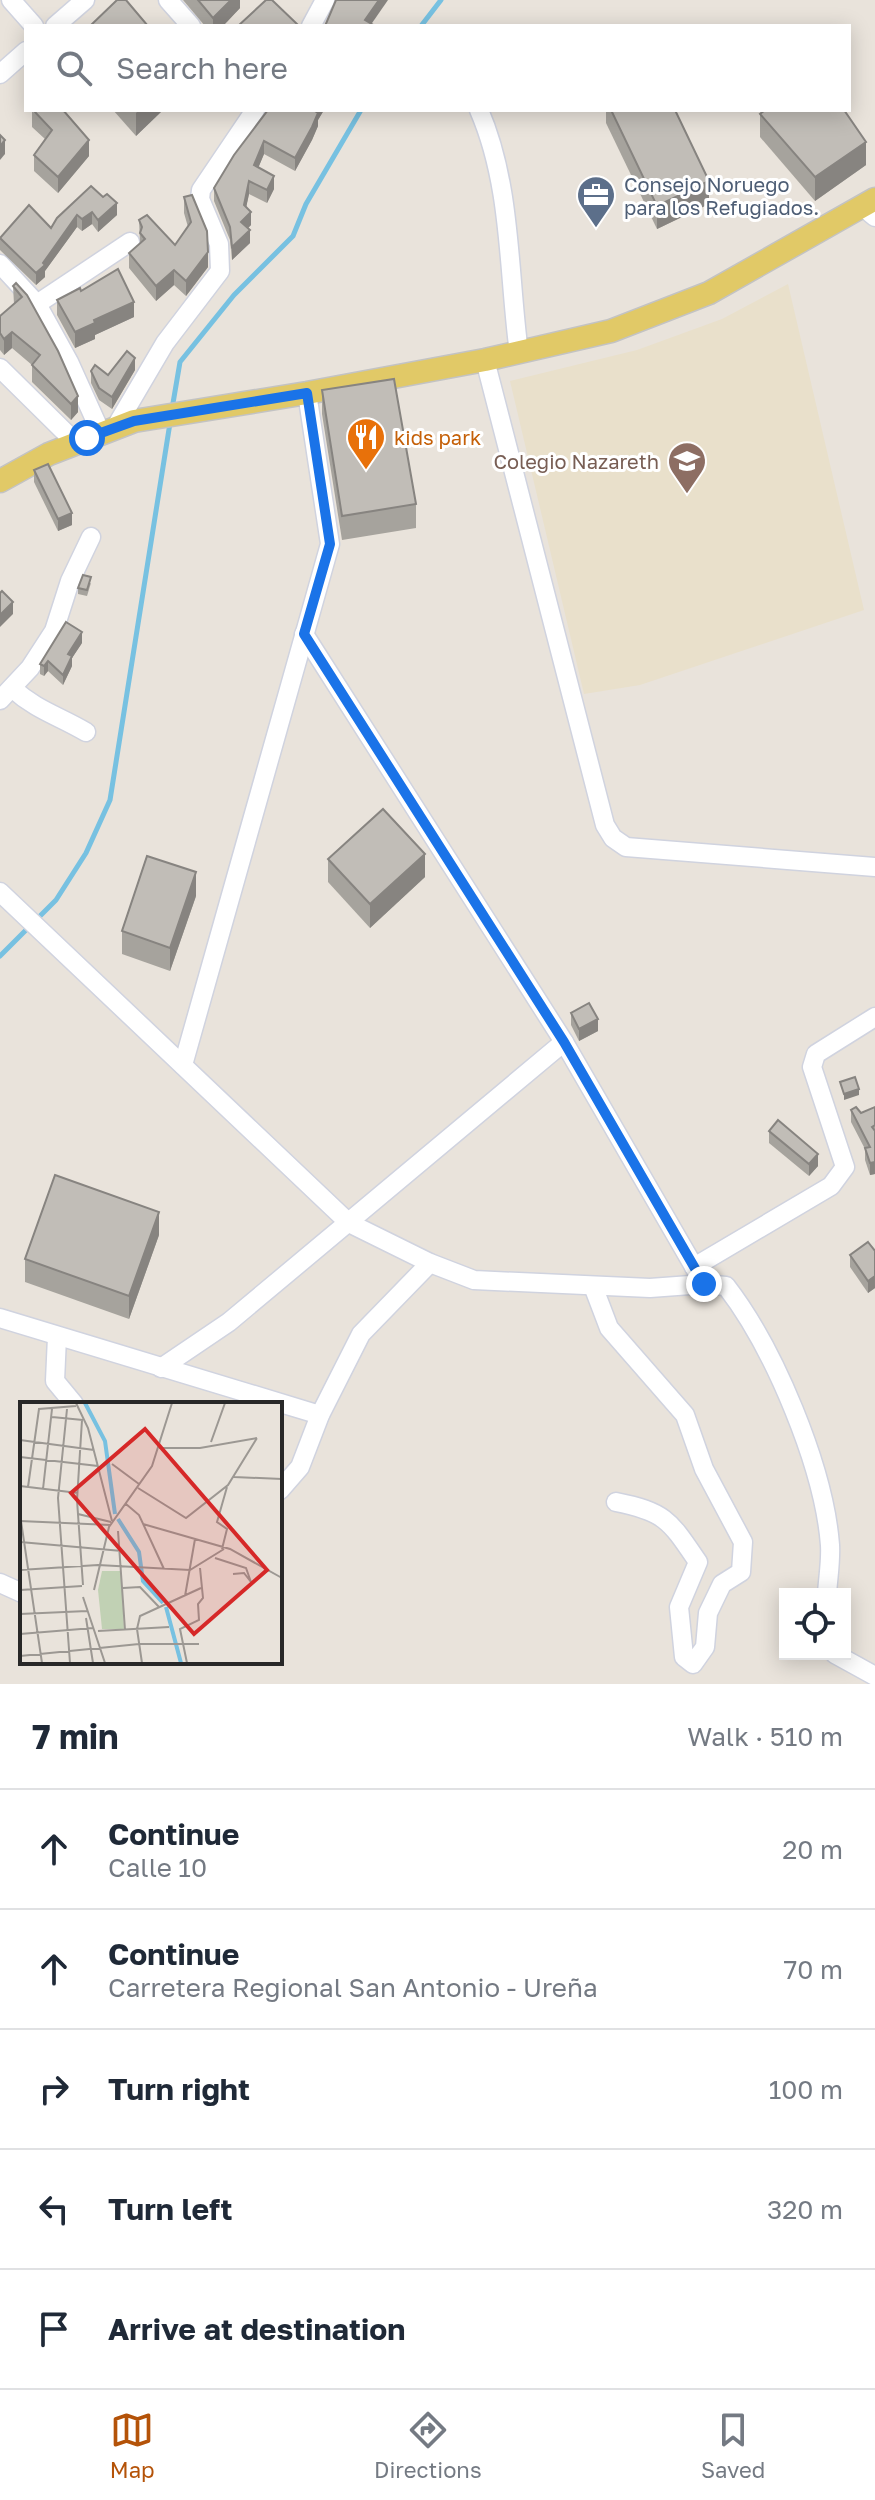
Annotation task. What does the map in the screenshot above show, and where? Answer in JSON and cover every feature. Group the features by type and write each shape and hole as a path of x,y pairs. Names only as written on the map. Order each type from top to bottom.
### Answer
{"main road":[{"path":"0,481 49,454 117,427 485,360 611,331 709,293 871,208"}],"street":[{"path":"11,0 32,24"},
{"path":"57,24 85,0"},
{"path":"168,0 189,24"},
{"path":"312,24 325,0"},
{"path":"0,74 24,53"},
{"path":"0,264 37,304 69,362 117,427 165,343 220,271 219,244 200,199 201,190 254,112"},
{"path":"480,112 502,187 519,353"},
{"path":"37,304 130,242"},
{"path":"485,360 605,825 613,838 626,847 875,867"},
{"path":"0,368 76,443"},
{"path":"183,1065 330,544 307,393"},
{"path":"86,732 4,693 30,668 54,631 70,581 91,537"},
{"path":"304,634 564,1042 704,1284"},
{"path":"1,892 349,1223 430,1263 474,1280 650,1288 704,1284 726,1286 746,1312 817,1470 830,1546 827,1588"},
{"path":"694,1267 831,1186 845,1167 812,1067 816,1054 875,1017"},
{"path":"161,1368 229,1322 564,1042"},
{"path":"282,1488 300,1467 320,1415 361,1334 430,1263"},
{"path":"593,1286 609,1328 685,1415 704,1469 743,1542 741,1572 722,1584 708,1613 705,1647 693,1664 684,1657 679,1607 698,1562 674,1526 648,1508 616,1502"},
{"path":"0,1318 276,1402"},
{"path":"57,1337 55,1381 72,1402"},
{"path":"282,1404 320,1415"},
{"path":"0,1583 20,1592"},
{"path":"846,1660 875,1676"}],"shaded area":[{"name":"Colegio Nazareth","path":"788,284 864,610 640,685 584,694 510,381 637,350 722,319"}],"building":[{"path":"117,0 126,0 146,24 92,24"},
{"path":"198,0 231,0 213,18"},
{"path":"266,0 272,0 297,24 240,24"},
{"path":"336,0 379,0 365,20 372,24 326,24"},
{"path":"35,112 65,112 89,140 58,177 34,155 52,130"},
{"path":"266,112 318,113 295,158 264,141 254,165 274,176 267,190 249,181 244,205 251,212 241,222 250,230 232,247 230,227 214,188"},
{"path":"612,112 676,112 709,181 657,206"},
{"path":"845,112 866,142 815,177 760,114"},
{"path":"91,186 103,197 107,194 117,203 98,220 92,212 82,219 77,215 43,263 45,265 36,273 0,238 29,205 51,228 57,218"},
{"path":"192,195 207,231 208,252 186,281 174,270 156,286 129,253 145,239 140,233 142,227 139,220 147,215 175,245 191,222 184,197"},
{"path":"118,269 134,302 75,332 57,300 80,288 81,291"},
{"path":"16,283 27,295 58,351 78,396 71,404 32,365 40,355 12,332 4,339 0,333 0,316 22,297 13,286"},
{"path":"127,351 135,358 112,397 99,388 91,371 95,365 108,375"},
{"name":"kids park","path":"394,379 416,504 342,516 322,390"},
{"path":"48,464 72,513 58,519 34,470"},
{"path":"83,575 91,577 87,590 78,588"},
{"path":"2,591 13,602 0,615 0,593"},
{"path":"66,622 82,632 68,654 72,656 63,675 48,661 44,666 40,664"},
{"path":"383,809 425,854 370,904 328,859"},
{"path":"147,856 196,872 170,948 122,931"},
{"path":"589,1003 598,1019 579,1029 571,1013"},
{"path":"855,1077 859,1089 844,1094 840,1082"},
{"path":"856,1107 861,1113 875,1107 875,1125 872,1127 875,1131 875,1162 870,1163 865,1148 870,1147 851,1110"},
{"path":"778,1120 818,1154 809,1164 769,1131"},
{"path":"55,1175 159,1212 129,1296 25,1259"},
{"path":"868,1242 875,1251 875,1276 868,1281 850,1255"}],"waterway":[{"path":"423,24 441,0"},
{"path":"172,409 180,362 234,295 293,236 306,204 360,112"},
{"path":"0,956 56,900 86,853 110,800 170,423"}],"place":[{"name":"Consejo Noruego para los Refugiados.","path":"596,229"},
{"name":"kids park","path":"366,471"},
{"name":"Colegio Nazareth","path":"687,495"}],"route":[{"path":"87,438 134,421 307,393 330,544 304,634 564,1042 704,1284"}]}
